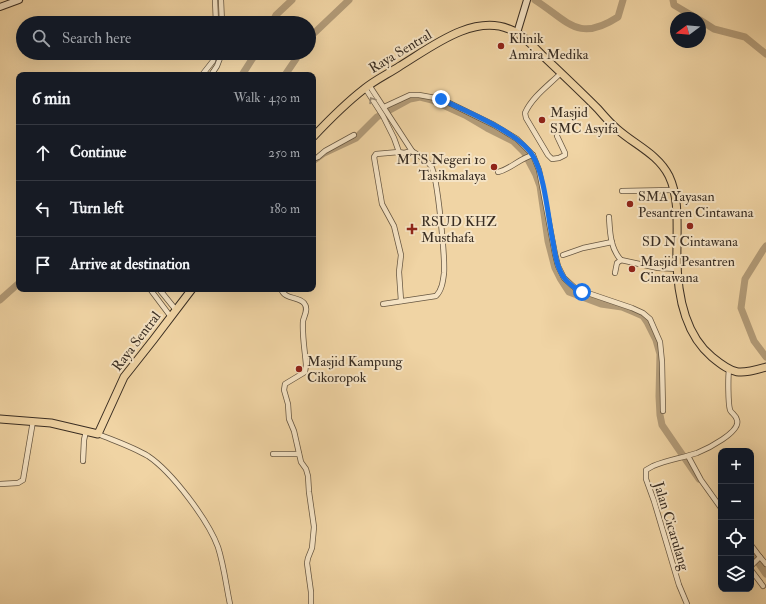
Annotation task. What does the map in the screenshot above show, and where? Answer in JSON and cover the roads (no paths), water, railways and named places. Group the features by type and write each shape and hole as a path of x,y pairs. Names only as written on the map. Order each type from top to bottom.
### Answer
{"main road":[{"path":"0,6 6,2 19,0"},
{"path":"527,0 517,32 618,129 657,159 670,177 677,214 678,269 682,304 692,331 700,344 708,354 730,370 741,373 763,368"},
{"name":"Raya Sentral","path":"316,134 332,117 367,87 432,46 468,28 490,24 508,28 517,32"},
{"name":"Raya Sentral","path":"98,434 124,377 190,292"},
{"path":"0,419 52,423 98,434"}],"street":[{"path":"216,16 215,0 221,0 222,16"},
{"path":"204,72 213,60"},
{"path":"213,72 219,60"},
{"path":"557,136 565,153 559,158 552,159 548,155 526,118 525,113 538,95 561,73"},
{"path":"367,87 386,110 412,151 430,165 433,171 436,183 444,272 443,283 440,292 436,296 383,304"},
{"path":"367,87 394,138 399,152"},
{"path":"386,110 410,95 441,99 494,125 517,139 528,157 539,170 555,254 558,266 564,278 576,289 632,308 643,313 650,319 660,342 663,374 663,411"},
{"path":"394,138 402,134"},
{"path":"316,158 325,151 354,135"},
{"path":"401,302 399,272 402,255 394,226 382,204 374,157 376,154 404,153 412,151"},
{"path":"498,172 509,169 528,157"},
{"path":"622,191 673,190"},
{"path":"609,217 612,242 615,252 621,260 658,268 678,269"},
{"path":"563,255 582,248 612,242"},
{"path":"615,272 617,263 621,260"},
{"path":"152,292 171,317"},
{"path":"161,292 176,310"},
{"path":"283,292 286,295 303,302 306,306 303,321 306,365 305,372 285,384 284,390 288,404 289,419 294,431 301,462 306,469 308,476 313,522 313,542 307,566 311,592 311,604"},
{"name":"Jalan Cicarulang","path":"687,604 679,585 645,476 646,470 653,466 700,452 731,434 737,426 737,419 730,409 728,384 730,370"},
{"path":"0,484 18,483 23,480 33,421"},
{"path":"83,461 86,431"},
{"path":"98,434 139,451 149,457 161,466 183,491 203,520 217,546 230,604"},
{"path":"273,454 299,454"},
{"path":"686,456 718,504"},
{"path":"754,550 759,559 766,564"},
{"path":"754,563 759,559"},
{"path":"754,574 763,586"}],"waterway":[{"path":"276,16 292,0"},
{"path":"316,31 349,0"},
{"path":"535,0 565,21 583,29 604,25 618,17 623,0"},
{"path":"673,0 674,5 686,12"},
{"path":"706,24 714,29 745,37 766,54"},
{"path":"244,72 252,60"},
{"path":"287,72 295,60"},
{"path":"316,159 324,153 356,138 377,117 410,99 420,97 432,100 465,115 513,141 524,152 536,175 540,186 548,241 555,268 569,292 601,304 622,307 643,316 647,322 656,340 660,354 659,396 662,425 699,479"},
{"path":"766,246 745,279 741,308 754,341 766,357"},
{"path":"0,300 16,286"},
{"path":"754,556 766,574"}],"place":[{"name":"Klinik Amira Medika","path":"501,46"},
{"name":"Masjid SMC Asyifa","path":"542,120"},
{"name":"MTS Negeri 10 Tasikmalaya","path":"494,167"},
{"name":"SMA Yayasan Pesantren Cintawana","path":"630,204"},
{"name":"SD N Cintawana","path":"690,226"},
{"name":"RSUD KHZ Musthafa","path":"412,229"},
{"name":"Masjid Pesantren Cintawana","path":"632,269"},
{"name":"Masjid Kampung Cikoropok","path":"299,369"}]}
